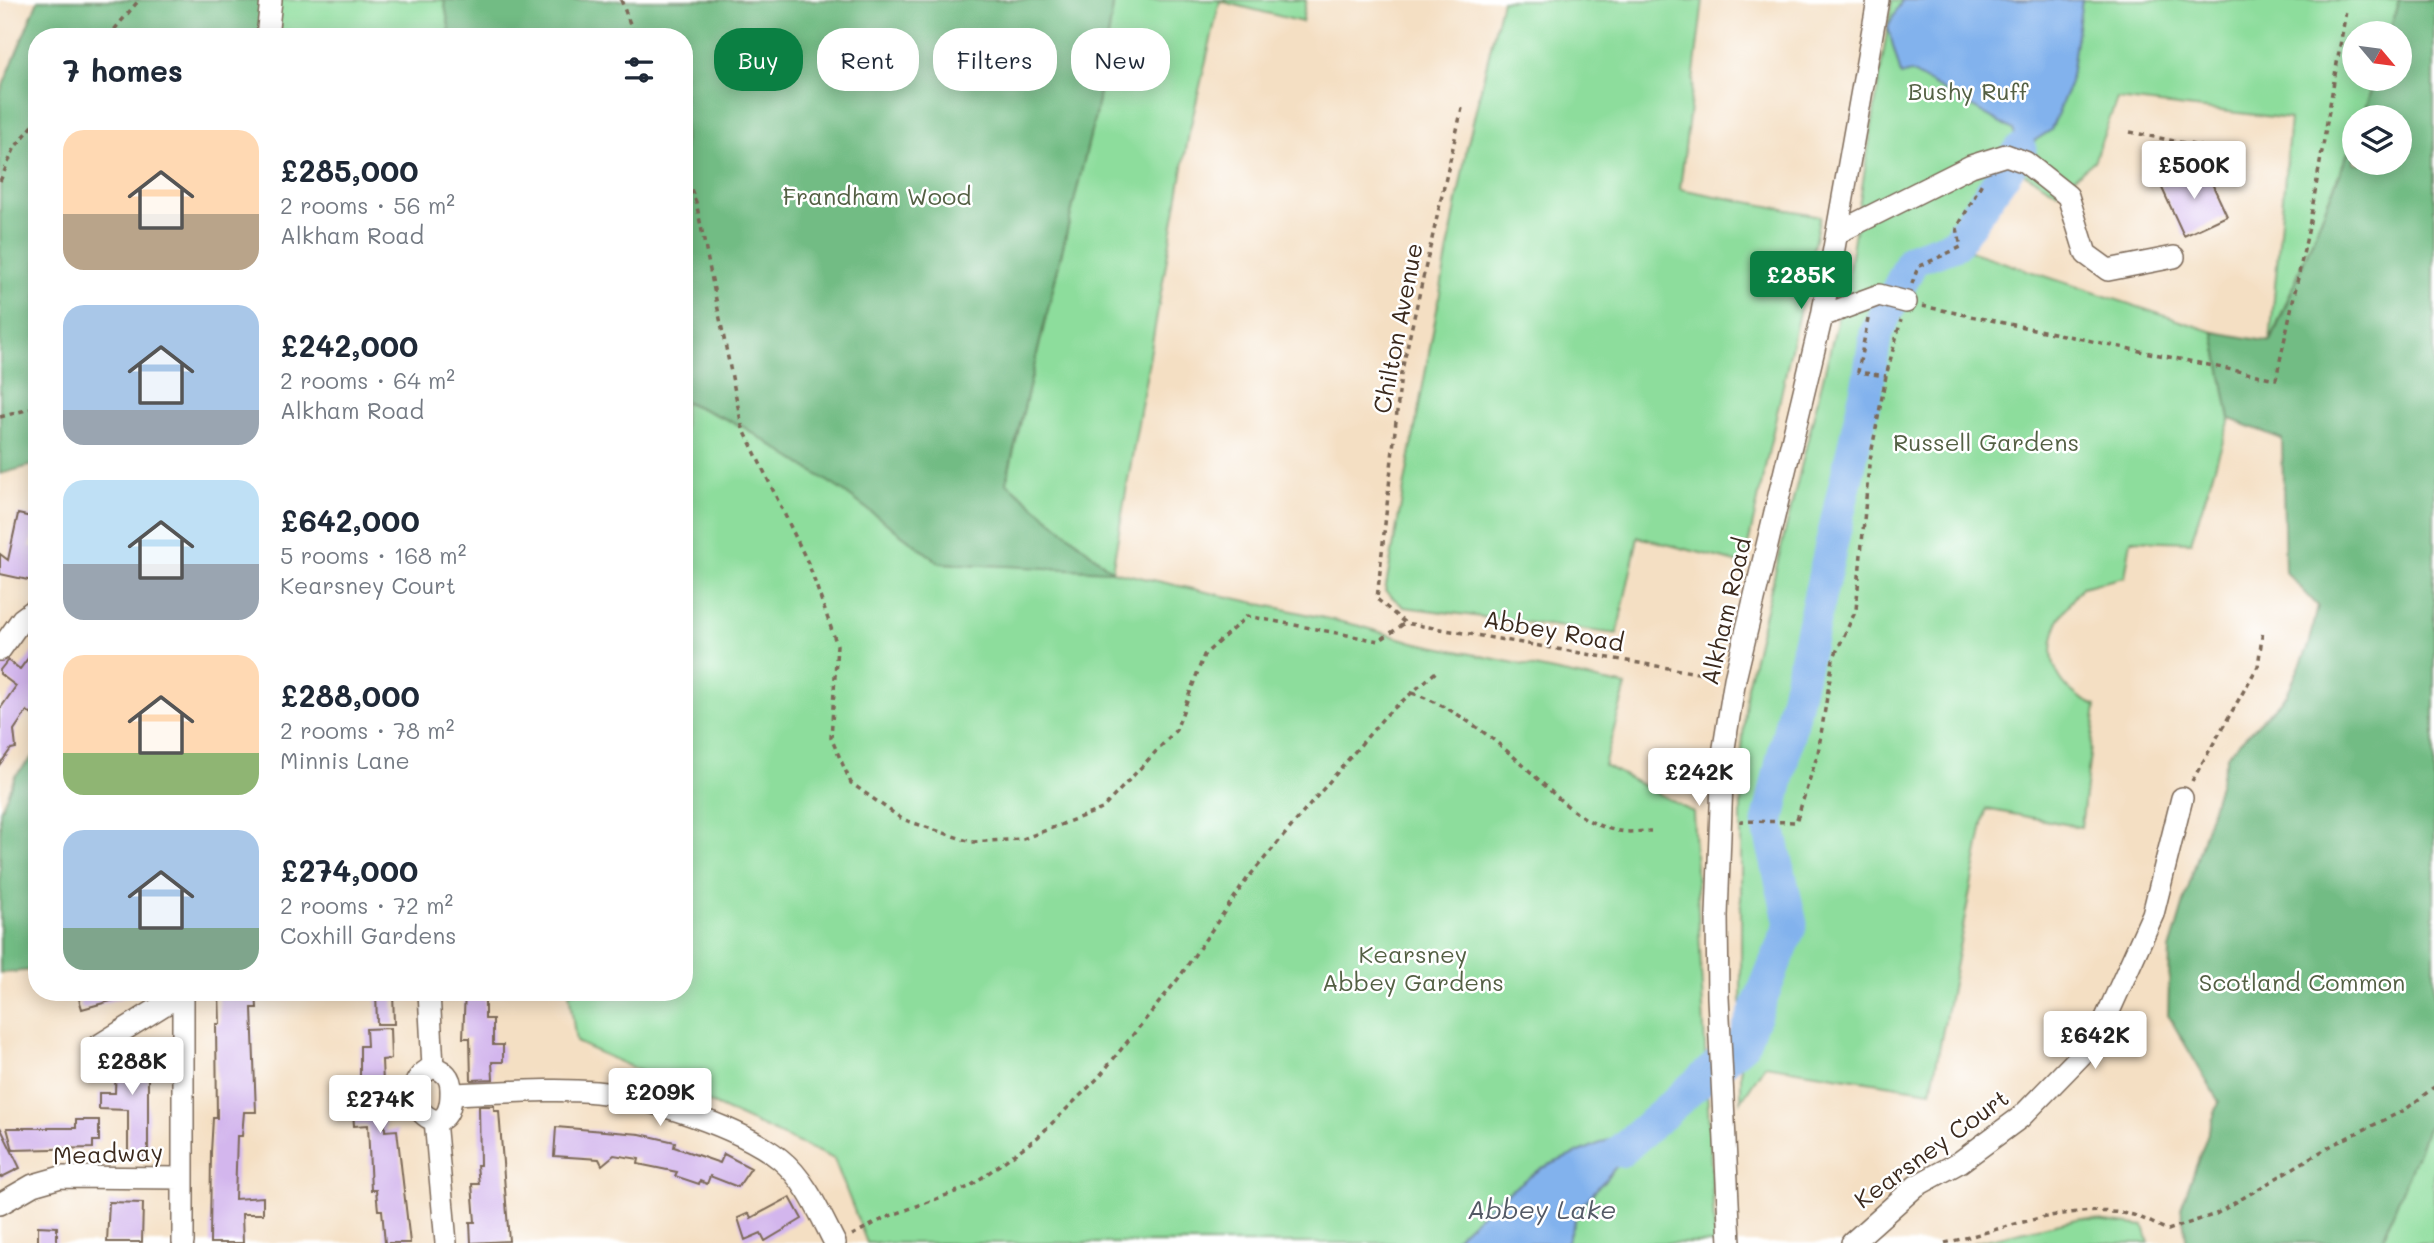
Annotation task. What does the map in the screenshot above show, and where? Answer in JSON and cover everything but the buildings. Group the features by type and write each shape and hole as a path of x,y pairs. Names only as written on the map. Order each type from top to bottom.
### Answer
{"street":[{"path":"268,28 271,0"},
{"name":"Alkham Road","path":"1730,1243 1718,998 1723,754 1735,679 1822,316 1878,0"},
{"path":"1837,233 2009,158 2067,196 2086,254 2108,270 2174,257"},
{"path":"1822,316 1879,295 1906,302"},
{"path":"0,650 28,615"},
{"name":"Kearsney Court","path":"1852,1243 1916,1186 1959,1162 2021,1117 2096,1040 2153,914 2182,798"},
{"path":"98,1046 170,1001"},
{"path":"183,1001 183,1243"},
{"path":"429,1001 433,1067"},
{"path":"433,1067 445,1072 451,1083 452,1094 449,1108 443,1116 435,1120 425,1118 418,1110 416,1097 418,1079 423,1072 433,1067"},
{"path":"452,1094 596,1092 680,1111 740,1136 780,1159 808,1191 843,1240"},
{"path":"435,1120 446,1243"},
{"name":"Meadway","path":"0,1204 33,1185 61,1177 181,1178"}],"path":[{"path":"116,28 139,0"},
{"path":"621,0 632,28"},
{"name":"Chilton Avenue","path":"1377,599 1401,374 1462,108"},
{"path":"0,181 15,147 28,132"},
{"path":"2130,132 2213,149"},
{"path":"1961,247 1957,228 2009,158"},
{"path":"693,194 742,426 809,565 837,645 831,738 851,783 902,820 971,842 1023,839 1102,809 1176,730 1204,655 1247,616 1379,641 1405,622"},
{"path":"1741,821 1796,822 1818,753 1833,659 1856,610 1870,465 1886,376 1906,302"},
{"path":"1846,308 1868,316 1858,372 1886,376"},
{"path":"0,417 28,409"},
{"name":"Abbey Road","path":"1377,599 1405,622 1735,679"},
{"path":"2182,798 2225,729 2258,666 2263,630"},
{"path":"843,1240 887,1217 968,1187 1046,1128 1098,1078 1178,979 1247,879 1385,716 1437,671"},
{"path":"1412,693 1439,702 1521,764 1563,804 1591,822 1619,831 1651,831"},
{"path":"1945,1243 1998,1226 2088,1210 2131,1214 2168,1230 2216,1214 2334,1143 2405,1110 2434,1087"}],"green space":[{"path":"38,0 271,0 268,28 28,28 28,466 0,474 0,93"},
{"path":"279,0 444,0 449,28 277,28"},
{"name":"Frandham Wood","path":"444,0 1114,0 1109,28 1071,28 1071,91 1099,91 1006,482 1112,571 940,563 843,491 742,426 693,405 693,28 449,28"},
{"name":"Kearsney Abbey Gardens","path":"1114,0 1306,0 1302,22 1220,1 1189,133 1112,571 1360,626 1413,642 1626,686 1604,765 1693,812 1715,1243 867,1243 834,1159 576,1042 570,1001 693,1001 693,405 742,426 843,491 940,563 1111,570 1006,483 1099,91 1170,91 1170,28 1109,28"},
{"path":"1502,0 1703,0 1680,189 1820,216 1744,564 1638,537 1617,634 1404,607 1385,591 1467,147"},
{"name":"Russell Gardens","path":"1892,0 2399,0 2393,21 2342,21 2342,91 2371,91 2366,105 2342,105 2342,167 2270,342 2290,119 2117,99 2094,161 2057,192 2015,168 1963,249 2214,332 2230,419 2191,542 2131,540 2125,577 2082,587 2060,618 2052,647 2057,671 2072,691 2096,706 2081,827 1986,809 1931,1091 1765,1065 1741,1101 1741,762 1747,686 1847,281"},
{"name":"Scotland Common","path":"2399,0 2434,0 2434,1111 2381,1243 2187,1243 2181,1208 2219,1102 2168,1015 2170,950 2228,754 2287,694 2309,646 2318,606 2285,571 2282,439 2230,419 2214,332 2271,342 2342,167 2342,175 2412,175 2412,105 2366,105 2371,91 2412,91 2412,21 2393,21"},
{"path":"28,762 28,971 0,973 0,811 15,776"},
{"path":"2434,1111 2434,1243 2381,1243"},
{"path":"2081,1218 2144,1226 2149,1243 1973,1243"}],"water":[{"path":"1902,0 2082,0 2070,83 2051,130 2020,150 2013,130 1911,72 1901,75 1888,27"},
{"name":"Abbey Lake","path":"1612,1138 1623,1159 1579,1209 1566,1243 1450,1243 1488,1207 1542,1168"}],"waterway":[{"path":"1620,1151 1743,1043 1791,924 1768,823 1868,383 1876,333 1913,259 1955,244 2020,150"}],"park label":[{"name":"Bushy Ruff","path":"1968,90"}]}
